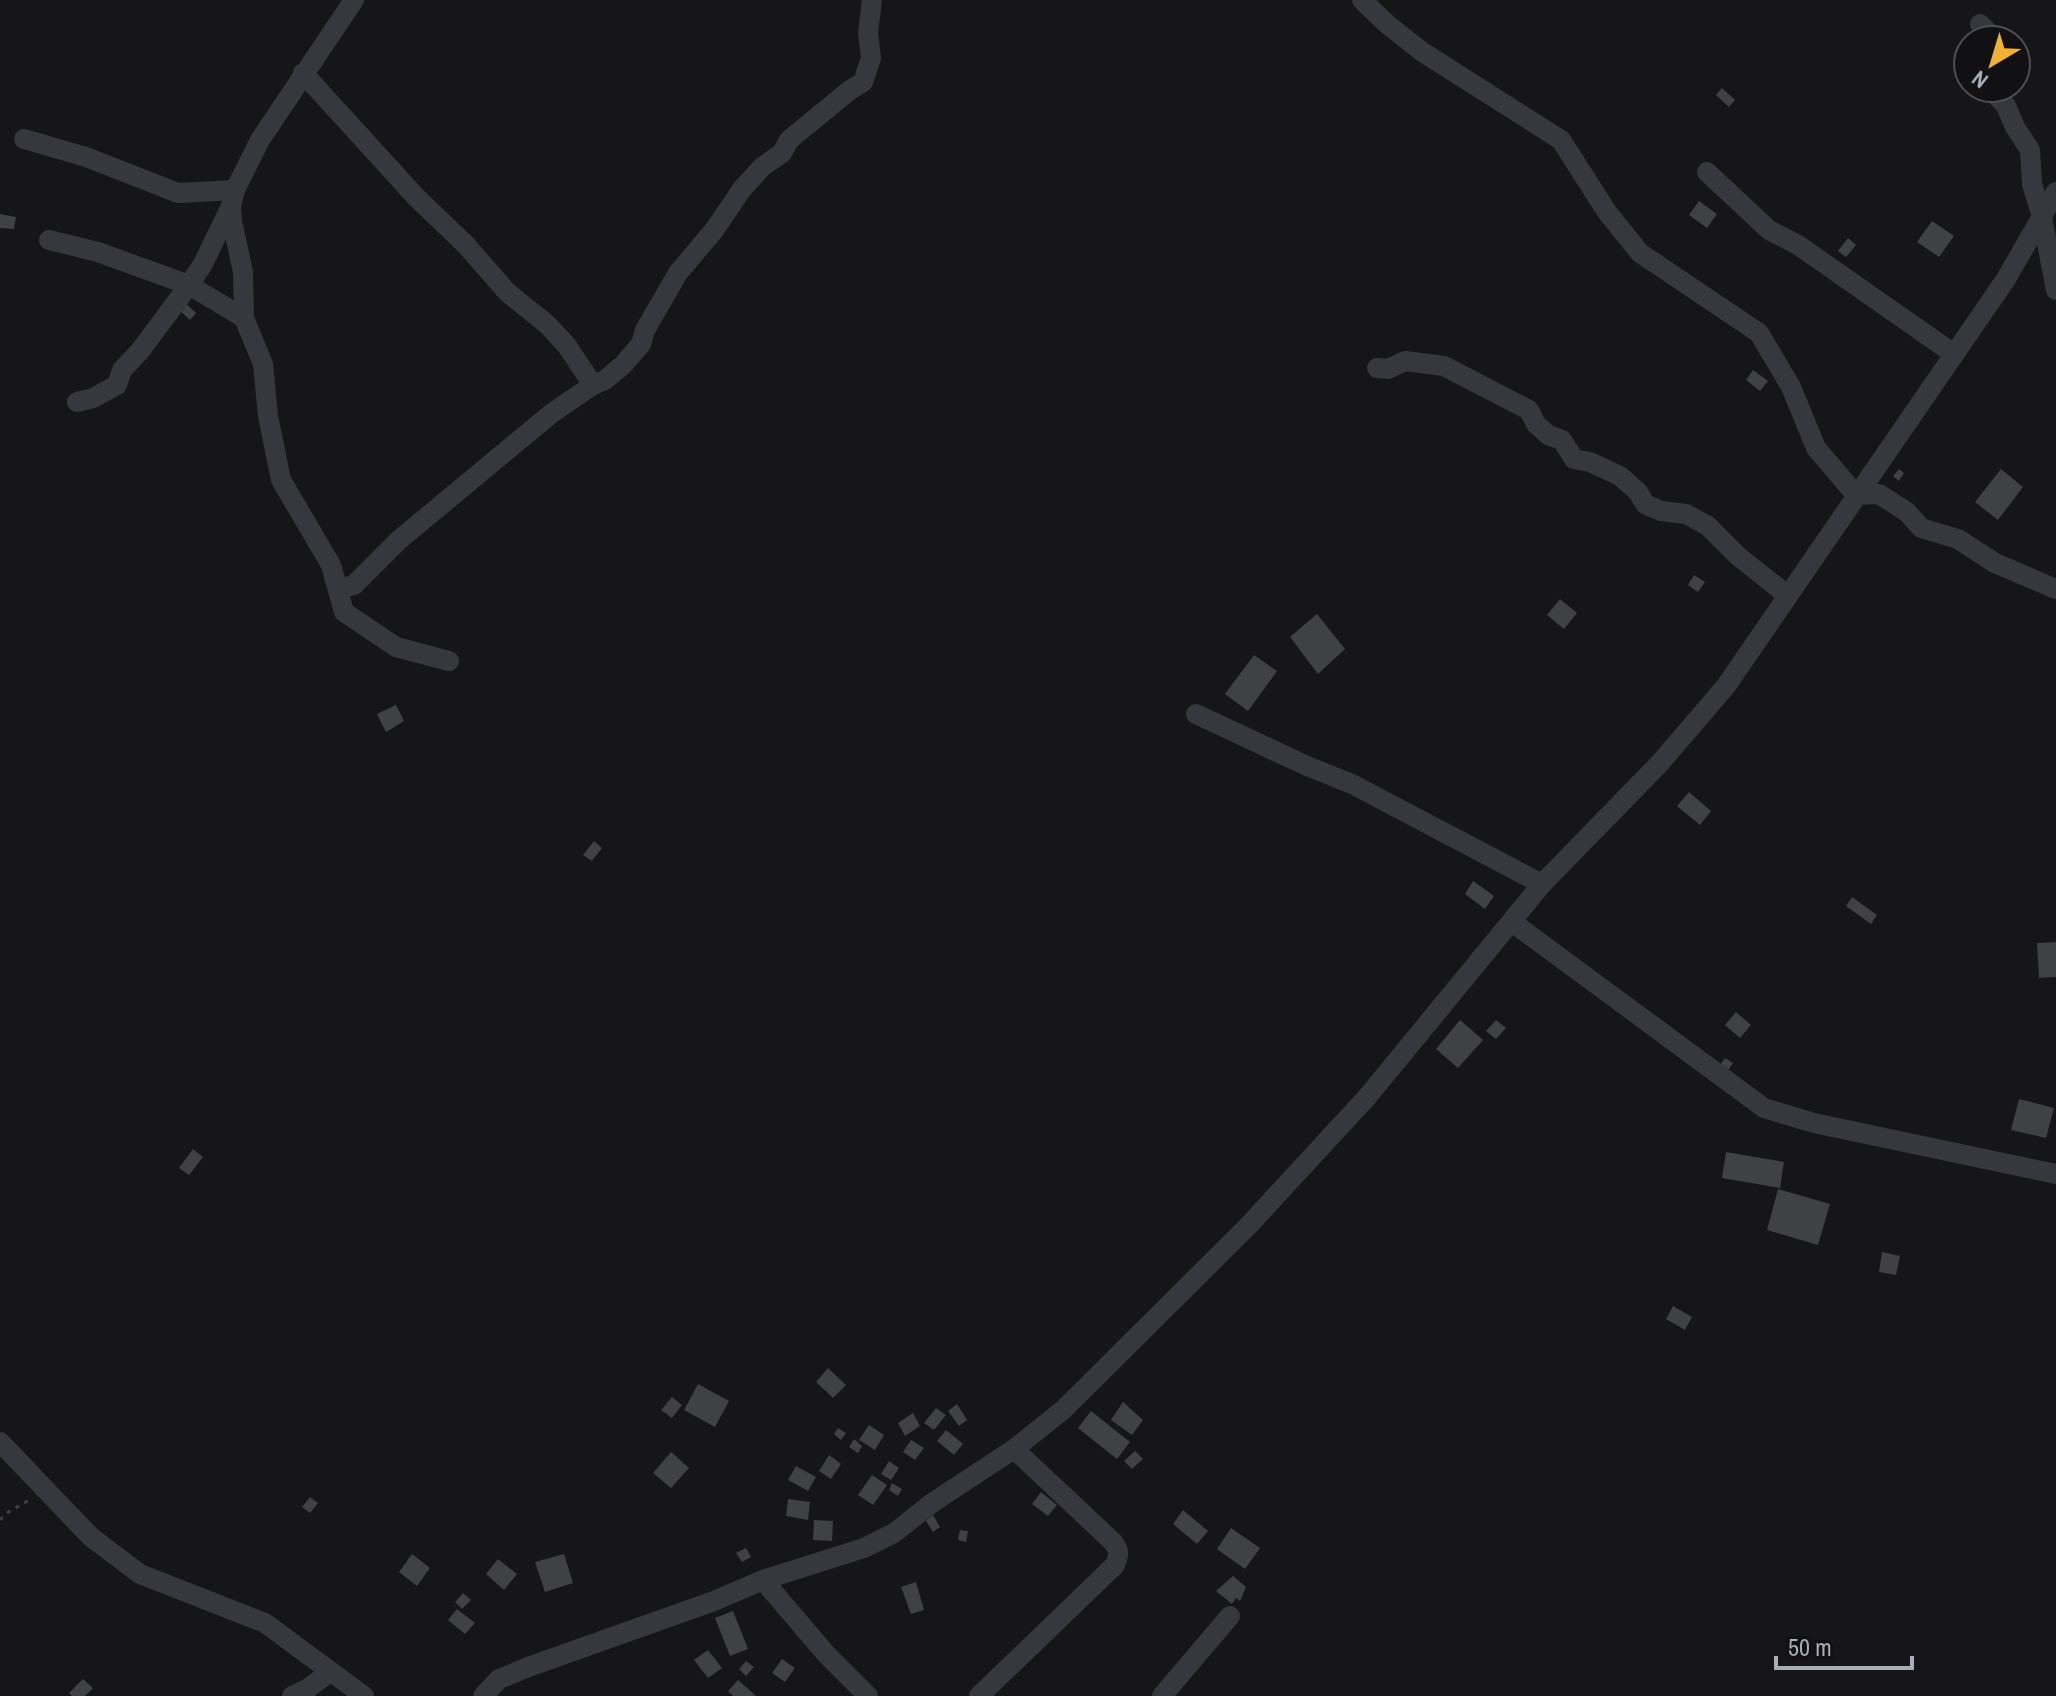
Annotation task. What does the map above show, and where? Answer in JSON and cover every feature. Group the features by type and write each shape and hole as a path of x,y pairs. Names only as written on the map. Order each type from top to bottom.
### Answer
{"street":[{"path":"77,402 117,385 122,370 189,285 203,264 260,140 354,0"},
{"path":"338,589 354,585 438,507 552,413 605,380 641,344 645,330 678,273 715,229 742,189 762,167 782,153 789,140 863,82 871,58 868,33 872,0"},
{"path":"1362,0 1421,51 1561,140 1607,212 1640,253 1759,333 1791,387 1816,448 1856,495"},
{"path":"303,73 507,292 548,325 567,346 593,385"},
{"path":"2004,104 2030,150 2032,184 2042,217 2056,290"},
{"path":"24,139 86,157 178,193 233,198"},
{"path":"1707,172 1769,230 1798,245 1954,354"},
{"path":"483,1696 499,1679 714,1601 763,1580 864,1548 894,1533 932,1503 1014,1449 1063,1410 1249,1225 1368,1096 1542,884 1660,763 1716,697 2006,279 2056,192"},
{"path":"233,198 232,221 243,272 244,318 263,364 268,416 281,480 331,565 344,612 396,647 449,661"},
{"path":"49,240 98,252 189,285 244,318"},
{"path":"1377,368 1388,369 1405,361 1428,363 1444,366 1490,388 1506,400 1529,410 1536,424 1548,435 1562,440 1574,459 1590,462 1620,476 1638,492 1645,504 1661,511 1686,514 1708,526 1738,556 1787,595"},
{"path":"1856,495 1879,494 1907,512 1921,528 1958,539 1995,563 2056,589"},
{"path":"1196,714 1352,784 1542,884"},
{"path":"1512,922 1764,1108 1814,1123 2056,1174"},
{"path":"0,1442 91,1537 140,1574 265,1623 364,1696"},
{"path":"979,1696 1115,1565 1119,1555 1113,1542 1014,1449"},
{"path":"763,1580 827,1655 868,1696"},
{"path":"1162,1696 1230,1616"},
{"path":"292,1696 330,1672"}],"path":[{"path":"0,1520 45,1491"}],"building":[{"path":"1722,88 1735,100 1729,107 1716,95"},
{"path":"1699,201 1717,214 1707,228 1689,215"},
{"path":"0,214 16,217 14,229 0,228"},
{"path":"1932,221 1954,236 1939,257 1917,242"},
{"path":"1848,238 1856,245 1846,257 1838,251"},
{"path":"182,300 196,313 190,320 176,307"},
{"path":"1753,370 1768,381 1760,391 1746,380"},
{"path":"1899,469 1904,473 1899,481 1893,476"},
{"path":"2001,469 2023,487 1998,520 1975,502"},
{"path":"1694,575 1705,582 1698,592 1688,585"},
{"path":"1560,599 1577,613 1564,629 1547,615"},
{"path":"1317,614 1345,649 1318,674 1290,637"},
{"path":"1254,655 1277,671 1248,711 1225,694"},
{"path":"396,705 404,721 386,732 377,714"},
{"path":"1689,792 1711,811 1700,825 1677,806"},
{"path":"594,841 602,848 592,861 583,855"},
{"path":"1473,881 1494,896 1485,909 1465,894"},
{"path":"1852,897 1877,915 1871,924 1846,906"},
{"path":"2056,942 2056,977 2039,978 2037,943"},
{"path":"1736,1012 1751,1025 1740,1038 1725,1025"},
{"path":"1460,1020 1483,1040 1458,1068 1436,1049"},
{"path":"1496,1020 1506,1028 1496,1039 1486,1031"},
{"path":"1725,1058 1733,1063 1727,1072 1719,1066"},
{"path":"2019,1099 2054,1108 2046,1138 2011,1130"},
{"path":"193,1149 203,1157 189,1175 179,1168"},
{"path":"1726,1152 1784,1162 1780,1188 1722,1178"},
{"path":"1778,1189 1830,1204 1818,1245 1767,1230"},
{"path":"1882,1252 1900,1256 1896,1275 1879,1272"},
{"path":"1673,1306 1692,1317 1685,1330 1666,1319"},
{"path":"828,1368 846,1385 833,1398 816,1382"},
{"path":"698,1384 729,1401 715,1427 684,1410"},
{"path":"672,1397 682,1405 672,1418 661,1410"},
{"path":"1123,1402 1143,1420 1132,1435 1111,1420"},
{"path":"957,1404 967,1420 959,1426 948,1411"},
{"path":"936,1408 946,1415 934,1430 924,1423"},
{"path":"1091,1411 1130,1442 1117,1459 1078,1428"},
{"path":"913,1413 920,1426 905,1436 898,1423"},
{"path":"869,1425 884,1435 875,1450 859,1440"},
{"path":"838,1428 846,1433 841,1440 834,1434"},
{"path":"946,1430 963,1444 954,1455 937,1441"},
{"path":"854,1439 862,1446 858,1453 849,1447"},
{"path":"911,1440 924,1448 915,1460 903,1452"},
{"path":"1135,1451 1143,1459 1132,1469 1124,1461"},
{"path":"671,1452 689,1468 671,1488 653,1473"},
{"path":"829,1455 841,1464 831,1479 819,1471"},
{"path":"889,1461 899,1468 891,1480 881,1474"},
{"path":"796,1466 816,1477 808,1491 788,1480"},
{"path":"872,1475 887,1485 873,1505 858,1495"},
{"path":"892,1483 902,1489 898,1496 889,1490"},
{"path":"1041,1492 1057,1505 1048,1516 1032,1504"},
{"path":"310,1497 318,1503 310,1513 302,1507"},
{"path":"788,1499 810,1502 808,1520 786,1516"},
{"path":"1183,1510 1208,1531 1197,1544 1173,1524"},
{"path":"933,1515 940,1527 933,1532 926,1521"},
{"path":"814,1520 833,1521 832,1541 813,1540"},
{"path":"1231,1528 1260,1548 1245,1569 1217,1549"},
{"path":"960,1530 968,1531 966,1542 958,1540"},
{"path":"746,1548 751,1557 742,1562 736,1553"},
{"path":"412,1554 430,1568 417,1586 399,1572"},
{"path":"564,1554 573,1583 545,1592 535,1562"},
{"path":"498,1559 517,1574 504,1590 486,1574"},
{"path":"1233,1576 1246,1587 1240,1601 1236,1598 1232,1604 1216,1591"},
{"path":"916,1582 924,1610 911,1614 901,1587"},
{"path":"463,1593 471,1600 462,1609 455,1602"},
{"path":"457,1609 475,1623 465,1634 448,1620"},
{"path":"733,1611 748,1649 730,1656 715,1618"},
{"path":"708,1650 722,1668 708,1678 694,1660"},
{"path":"782,1659 795,1668 785,1682 772,1673"},
{"path":"746,1661 754,1667 746,1676 739,1669"},
{"path":"83,1679 93,1688 85,1696 72,1696 69,1693"},
{"path":"738,1680 756,1696 733,1696 728,1691"}]}
